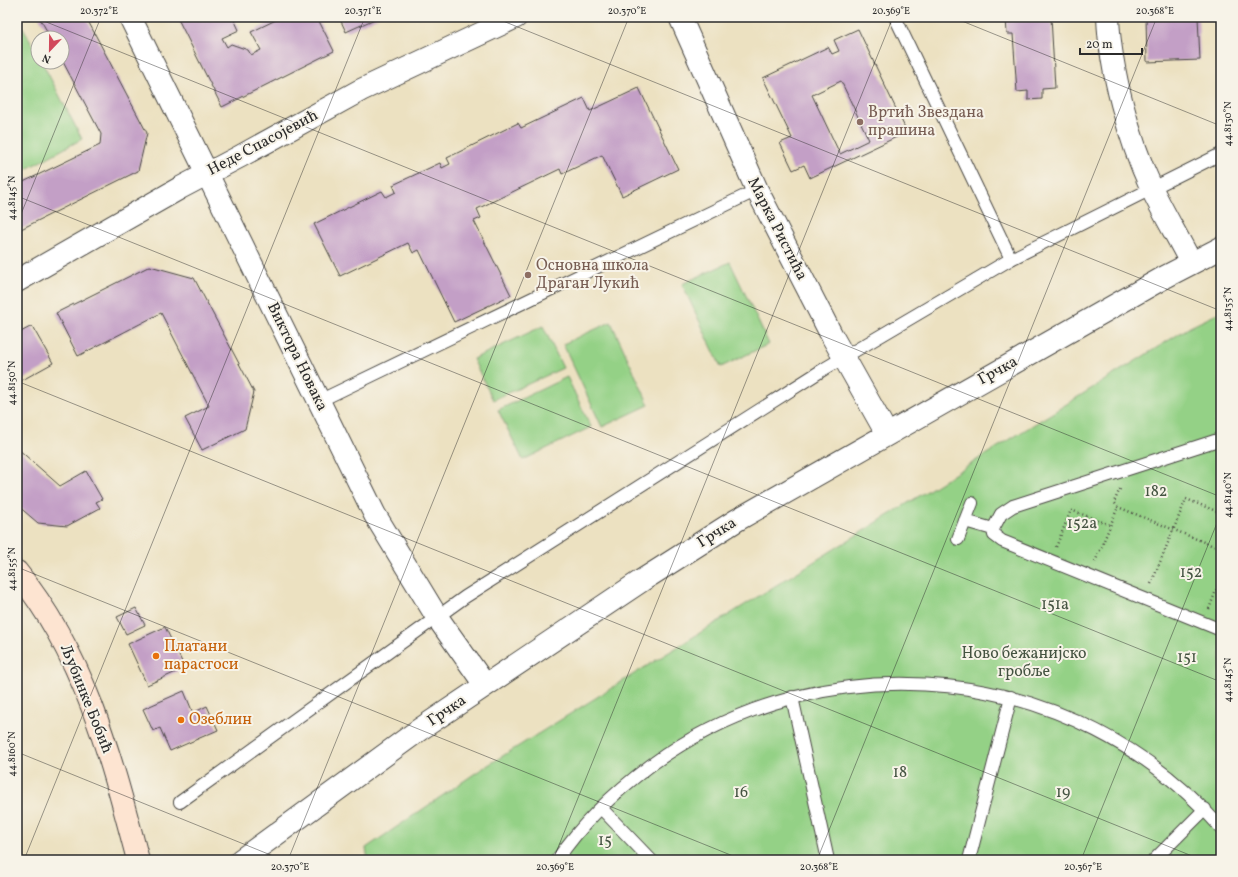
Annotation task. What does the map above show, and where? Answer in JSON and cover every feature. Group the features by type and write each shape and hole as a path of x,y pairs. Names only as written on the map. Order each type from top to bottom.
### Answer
{"main road":[{"name":"Љубинке Бобић","path":"17,572 36,595 59,633 96,715 113,768 138,860"}],"street":[{"name":"Виктора Новака","path":"130,17 375,515 437,617 485,685"},
{"name":"Неде Спасојевић","path":"17,281 207,173 361,90 516,17"},
{"name":"Марка Ристића","path":"680,17 757,190 844,358 886,434"},
{"path":"1108,17 1114,68 1137,153 1152,188 1191,263"},
{"name":"Грчка","path":"241,860 371,765 485,685 737,520 886,434 1191,263 1221,248"}],"lane":[{"path":"895,17 1011,259"},
{"path":"180,802 471,593 844,358 1011,259 1221,154"},
{"path":"319,401 757,190"},
{"path":"1221,439 1013,506 1000,514 993,529 994,535 1002,541 1221,630"},
{"path":"958,539 972,503"},
{"path":"965,522 993,529"},
{"path":"557,860 601,808 634,778 683,744 709,729 750,711 792,697 846,686 901,683 956,686 1011,697 1054,711 1096,729 1135,752 1171,779 1205,809 1221,828"},
{"path":"792,697 828,860"},
{"path":"969,860 1011,697"},
{"path":"601,808 651,860"},
{"path":"1154,860 1205,809"}],"path":[{"path":"1145,599 1186,499 1221,513"},
{"path":"1090,576 1118,507 1221,549"},
{"path":"1051,560 1071,510 1110,525"},
{"path":"1203,623 1221,577"}],"green space":[{"path":"17,17 30,40 30,70 46,70 82,139 17,174"},
{"path":"730,262 769,344 721,367 682,284"},
{"name":"Ново бежанијско гробље","path":"1221,312 1221,860 368,860 366,848 477,772 1190,327"},
{"path":"611,322 649,405 602,427 563,344"},
{"path":"543,326 563,368 493,400 473,359"},
{"path":"567,377 591,427 523,460 498,410"}],"building":[{"path":"39,17 86,17 147,133 138,171 17,231 17,185 100,145 101,134 67,70 70,70 70,30 46,30"},
{"path":"177,17 233,17 239,30 222,38 227,47 231,44 248,50 251,55 261,50 251,32 282,17 317,17 334,51 222,107"},
{"path":"339,17 379,17 346,32"},
{"path":"1006,17 1051,17 1055,88 1042,89 1042,99 1028,100 1028,91 1017,92 1013,34 1007,34"},
{"path":"1146,17 1198,17 1200,60 1147,62"},
{"path":"858,29 907,132 810,178 804,165 793,170 780,143 792,138 763,78 828,47 832,54 839,51 834,40","holes":["841,81 869,140 840,154 812,95"]},
{"path":"639,88 678,169 622,196 602,155 562,174 560,169 477,209 481,218 474,221 511,295 454,322 419,250 413,253 408,243 340,276 314,224 382,191 386,197 396,192 393,185 440,163 442,168 450,164 447,158 518,123 521,128 584,98 590,111"},
{"path":"150,266 194,278 254,392 245,429 202,450 185,418 209,406 161,313 78,356 56,313"},
{"path":"32,326 53,363 17,383 17,334"},
{"path":"17,448 60,486 86,471 102,499 96,502 100,508 67,526 38,523 17,505"},
{"path":"136,608 145,625 126,634 117,617"},
{"name":"Платани парастоси","path":"165,627 185,668 147,685 128,644"},
{"name":"Озеблин","path":"184,691 193,713 207,706 218,730 170,751 160,728 153,731 143,709"}],"place":[{"name":"Вртић Звездана прашина","path":"860,122"},
{"name":"Основна школа Драган Лукић","path":"528,275"},
{"name":"Платани парастоси","path":"156,656"},
{"name":"Озеблин","path":"181,720"}],"park label":[{"name":"182","path":"1156,492"},
{"name":"152a","path":"1082,524"},
{"name":"152","path":"1191,573"},
{"name":"151a","path":"1055,605"},
{"name":"151","path":"1187,658"},
{"name":"18","path":"900,773"},
{"name":"16","path":"741,793"},
{"name":"19","path":"1063,793"},
{"name":"15","path":"605,841"}]}
